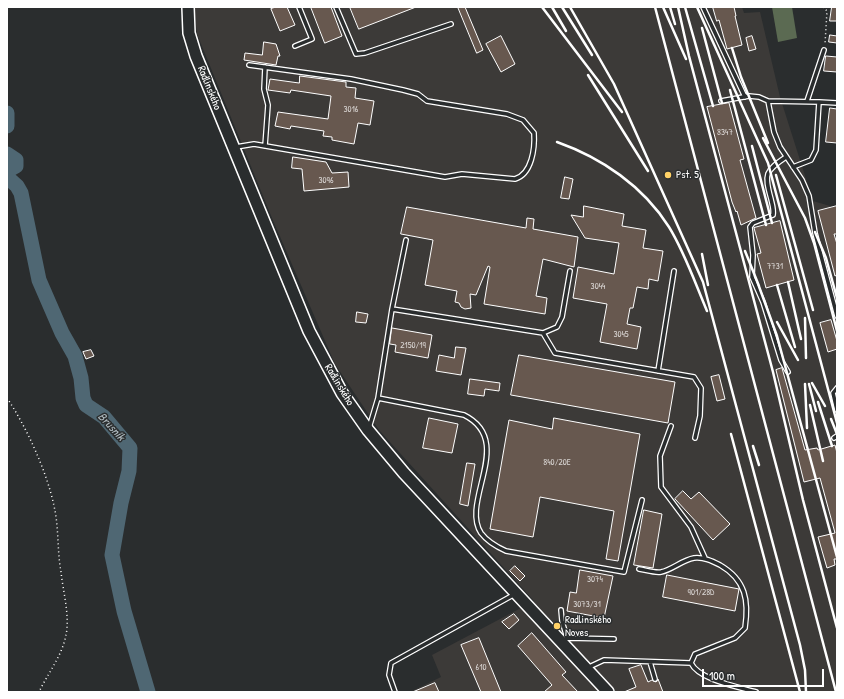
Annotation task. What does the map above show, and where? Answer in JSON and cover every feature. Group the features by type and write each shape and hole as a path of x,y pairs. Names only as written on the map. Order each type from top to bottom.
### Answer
{"main road":[{"name":"Radlinského","path":"188,7 188,25 192,44 233,148 310,331 335,380 368,430 426,497 516,593 564,640 586,669 608,692"}],"lane":[{"path":"295,46 312,39 299,7"},
{"path":"336,7 356,54 365,53 451,24"},
{"path":"703,7 745,97"},
{"path":"807,101 824,50"},
{"path":"233,148 254,144 445,177 462,174 515,179 521,177 526,172 532,155 534,133 523,120 508,114 426,101 418,94 359,81 249,65"},
{"path":"265,67 264,89 268,105 265,146"},
{"path":"721,101 745,97 759,98 768,102 807,101 837,103"},
{"path":"768,102 774,132 786,157 802,180 809,196 815,233 837,316"},
{"path":"793,167 811,160 816,150 819,102"},
{"path":"786,157 773,166 767,173 766,178 773,207 773,215 753,223 750,227 750,231 753,255 751,272 752,277 763,302 780,360 788,372"},
{"path":"368,430 378,398 392,309 406,240"},
{"path":"392,309 543,333 557,327 562,317 570,271"},
{"path":"658,371 674,271"},
{"path":"543,333 555,353 694,377 701,388 700,416 695,438"},
{"path":"837,388 833,393 837,410"},
{"path":"378,398 464,415 472,419 481,428 486,438 487,451 477,519 481,533 494,544 506,551 624,572 642,500"},
{"path":"671,426 660,456 661,487 691,527 705,558"},
{"path":"639,569 662,572 683,561 696,558 705,558 729,571 742,584 746,622 745,628 741,634 735,638 699,652 693,658 691,663"},
{"path":"395,692 389,675 391,664 516,593"},
{"path":"561,610 564,640 614,640"},
{"path":"586,669 597,662 604,660 691,663"},
{"path":"650,662 655,680"},
{"path":"691,663 694,669 709,677 756,692"}],"path":[{"path":"823,7 827,11 824,50"},
{"path":"7,398 40,460 55,507 57,548 67,634 62,649 39,692"}],"shaded area":[{"path":"194,7 742,7 744,13 760,12 780,97 813,201 830,206 837,233 837,692 410,692 441,677 432,655 534,601 379,430 335,364 272,218 197,34"}],"green space":[{"path":"772,7 792,7 797,38 778,42"}],"building":[{"path":"276,7 287,7 295,25 280,31 271,9"},
{"path":"311,7 331,7 342,36 325,43"},
{"path":"350,7 416,7 359,29"},
{"path":"458,7 465,7 483,50 477,53"},
{"path":"713,7 734,7 742,45 727,49 719,20 717,21"},
{"path":"832,7 837,7 837,21 830,21"},
{"path":"830,35 837,36 837,43 829,42"},
{"path":"501,36 515,64 501,72 486,44"},
{"path":"752,36 756,49 749,51 746,38"},
{"path":"264,42 276,44 280,56 278,56 276,65 244,60 245,53 262,55"},
{"path":"826,56 837,57 837,72 824,71"},
{"path":"300,76 346,82 346,87 356,88 355,98 374,101 370,125 358,123 354,144 332,140 332,137 323,136 324,131 291,126 290,129 275,126 278,112 328,119 331,96 291,90 290,93 268,90 270,79 299,83"},
{"path":"729,103 744,159 740,160 756,218 741,225 737,211 736,212 732,202 707,107"},
{"path":"830,108 837,109 837,143 826,142"},
{"path":"293,157 326,162 332,173 348,172 349,187 304,191 302,169 292,168"},
{"path":"565,177 573,179 569,199 561,198"},
{"path":"584,206 624,214 622,226 646,230 643,248 663,251 658,281 649,279 648,289 637,287 633,308 630,308 627,324 641,327 637,349 600,342 607,304 573,298 578,267 614,274 619,243 585,238 571,215 583,217"},
{"path":"837,206 837,234 834,234 837,244 837,275 835,276 818,211"},
{"path":"407,207 526,228 527,218 534,219 533,229 578,237 574,267 543,259 536,296 547,298 545,314 484,304 490,267 488,266 476,295 470,294 471,308 465,309 461,307 459,303 455,302 457,291 425,285 433,240 401,234"},
{"path":"780,221 794,280 766,288 757,254 761,253 754,228"},
{"path":"357,312 368,314 366,323 356,322"},
{"path":"831,320 837,341 837,349 828,352 820,323"},
{"path":"392,328 432,335 428,358 395,352 396,345 390,344"},
{"path":"456,347 466,348 461,375 436,371 439,355 454,358"},
{"path":"91,350 94,356 86,359 83,352"},
{"path":"519,355 675,382 668,423 511,395"},
{"path":"782,368 805,450 817,448 818,450 835,445 837,453 837,559 834,559 835,565 827,568 818,537 835,533 820,478 804,482 776,370"},
{"path":"719,375 725,399 717,401 711,377"},
{"path":"470,379 500,383 499,391 485,389 484,396 468,394"},
{"path":"429,418 458,424 452,453 423,448"},
{"path":"554,418 640,434 618,561 606,559 614,511 540,497 533,537 490,529 509,420 552,429"},
{"path":"467,463 475,464 468,506 460,504"},
{"path":"683,491 691,499 699,492 730,524 713,540 675,499"},
{"path":"644,510 662,514 653,568 634,565"},
{"path":"515,566 525,576 520,581 510,571"},
{"path":"580,570 613,576 604,618 567,611 570,592 576,593"},
{"path":"667,575 739,589 735,611 663,597"},
{"path":"514,614 519,620 509,629 502,622"},
{"path":"532,633 566,672 562,675 578,692 544,692 552,685 518,646"},
{"path":"479,638 501,692 481,692 461,645"},
{"path":"641,665 648,682 652,680 656,682 658,679 663,692 624,692 636,687 629,669"},
{"path":"435,683 439,692 413,692"}],"waterway":[{"name":"Brusník","path":"7,113 7,126"},
{"name":"Brusník","path":"7,154 16,160 16,166 7,171"},
{"name":"Brusník","path":"7,177 17,186 21,193 39,280 62,333 75,356 81,378 83,398 86,405 104,417 130,448 129,471 121,503 112,555 124,611 148,692"}],"railway":[{"path":"542,7 622,112"},
{"path":"552,7 566,31"},
{"path":"562,7 592,55"},
{"path":"570,7 614,84 703,282 800,645 805,670 806,692"},
{"path":"655,7 836,692"},
{"path":"663,7 686,59"},
{"path":"670,7 675,24"},
{"path":"678,7 689,56 773,372 803,500 837,628"},
{"path":"685,7 713,106"},
{"path":"697,7 768,163 837,423"},
{"path":"702,28 722,103"},
{"path":"732,48 741,77 768,143"},
{"path":"588,75 648,171"},
{"path":"730,90 766,225"},
{"path":"763,138 805,218 814,243 837,331"},
{"path":"557,142 590,156 620,175 634,186 659,212 675,237 707,311"},
{"path":"752,146 772,223"},
{"path":"776,175 813,310"},
{"path":"815,232 826,258 837,298"},
{"path":"745,251 759,286"},
{"path":"702,254 708,285"},
{"path":"757,281 777,336 837,557"},
{"path":"788,282 801,339"},
{"path":"777,285 795,347"},
{"path":"805,318 806,358"},
{"path":"777,322 798,360"},
{"path":"812,383 825,406"},
{"path":"805,384 807,428"},
{"path":"809,384 816,411"},
{"path":"818,402 832,446"},
{"path":"810,405 823,461"},
{"path":"831,419 837,434"},
{"path":"731,434 800,692"},
{"path":"753,446 759,465"}],"place":[{"name":"Pst. 5","path":"668,175"},
{"name":"Radlinského Noves","path":"557,626"}]}
